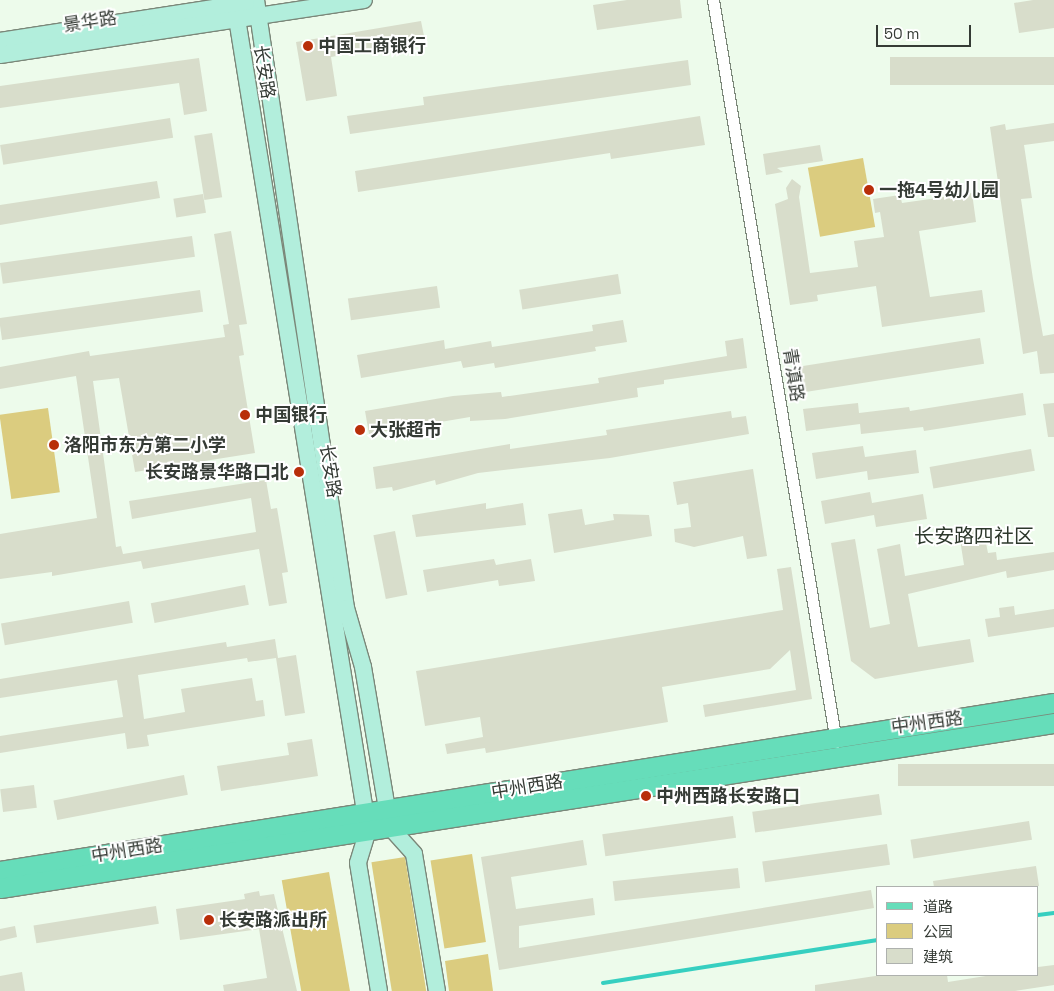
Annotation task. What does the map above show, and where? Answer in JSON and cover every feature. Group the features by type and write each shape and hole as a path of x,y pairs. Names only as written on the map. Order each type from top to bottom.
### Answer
{"main road":[{"name":"景华路","path":"0,56 258,4 364,0"},
{"name":"长安路","path":"258,4 346,608 363,667 388,819"},
{"name":"景华路","path":"0,41 235,8"},
{"name":"长安路","path":"235,8 257,158 269,201 366,822"},
{"name":"中州西路","path":"388,819 835,736 1054,703"},
{"name":"中州西路","path":"0,871 838,756 1054,723"},
{"path":"388,819 414,854 437,991"},
{"name":"中州西路","path":"0,888 366,822"},
{"path":"366,822 358,863 378,991"}],"street":[{"name":"青滇路","path":"713,0 838,756"}],"green space":[{"path":"863,158 875,227 820,237 808,168"},
{"path":"48,408 60,492 11,499 0,415"},
{"path":"472,854 486,942 444,948 431,861"},
{"path":"405,857 426,991 392,991 371,862"},
{"path":"329,872 350,991 301,991 282,880"},
{"path":"488,954 493,991 449,991 445,961"}],"building":[{"path":"627,0 680,0 682,18 597,30 593,5"},
{"path":"1033,0 1054,0 1054,28 1019,33 1014,3"},
{"path":"421,21 425,41 331,57 337,96 306,101 296,42"},
{"path":"890,57 1054,57 1054,85 890,85"},
{"path":"199,58 207,111 184,115 179,83 0,108 0,86"},
{"path":"688,60 691,85 350,134 347,116 424,105 423,97"},
{"path":"700,116 705,145 611,159 610,153 358,192 355,171"},
{"path":"170,118 173,138 3,165 0,145"},
{"path":"1054,123 1054,141 1024,145 1032,198 1021,199 1033,279 1043,336 1054,334 1054,373 1040,374 1037,351 1023,354 990,127 1005,124 1006,130"},
{"path":"212,133 222,197 204,200 194,136"},
{"path":"820,145 823,161 777,168 783,172 766,175 763,154"},
{"path":"792,179 801,186 799,197 810,273 858,267 854,241 884,237 880,212 875,213 873,199 900,195 902,203 972,193 976,222 919,231 930,297 982,290 985,312 882,327 876,286 817,295 818,301 790,305 775,204 788,199 786,188"},
{"path":"157,181 160,198 0,225 0,205"},
{"path":"203,194 206,213 176,217 173,199"},
{"path":"231,231 247,324 239,325 244,355 239,356 255,453 135,472 119,378 93,381 116,547 121,546 123,554 256,532 251,498 132,519 129,501 266,480 271,509 277,508 288,572 282,573 287,603 269,606 259,549 143,569 141,561 52,576 52,572 0,579 0,534 97,518 76,376 0,389 0,367 89,351 90,356 225,337 223,325 229,324 214,234"},
{"path":"192,236 195,257 3,284 0,263"},
{"path":"618,274 621,294 522,309 519,290"},
{"path":"437,286 440,308 351,320 348,299"},
{"path":"200,290 203,312 2,340 0,318"},
{"path":"623,320 627,342 595,347 596,351 495,368 494,363 463,368 461,361 361,378 357,355 444,340 445,349 491,341 492,347 593,331 592,325"},
{"path":"743,338 747,368 664,380 664,384 637,388 638,397 505,419 470,421 470,417 369,434 365,411 453,396 501,392 502,397 599,383 598,378 727,356 725,341"},
{"path":"980,338 984,364 802,392 798,367"},
{"path":"1023,393 1026,415 924,431 923,427 861,434 860,424 806,431 803,409 858,403 859,413 909,407 910,411"},
{"path":"1054,403 1054,437 1048,437 1043,404"},
{"path":"731,411 732,418 746,416 749,434 610,458 478,473 436,485 435,480 393,491 392,487 376,489 373,467 510,444 510,449 607,435 606,430"},
{"path":"863,446 865,457 916,450 919,473 868,480 867,471 816,479 812,453"},
{"path":"1031,449 1035,471 933,489 930,467"},
{"path":"753,469 767,556 747,559 743,536 694,547 675,542 674,529 691,527 688,503 677,505 673,482"},
{"path":"870,492 872,503 923,494 927,519 876,527 874,515 825,524 821,501"},
{"path":"486,503 486,509 523,503 526,525 416,537 412,515"},
{"path":"582,509 585,525 614,520 613,514 649,515 652,536 554,553 548,514"},
{"path":"983,528 988,553 996,552 997,560 1054,552 1054,570 1007,578 1006,571 908,594 918,647 970,639 974,662 875,679 851,661 831,543 855,539 870,628 890,624 877,549 900,544 905,576 964,565 959,533"},
{"path":"395,531 407,595 386,599 373,535"},
{"path":"494,559 496,565 531,559 535,581 499,586 498,580 427,592 423,570"},
{"path":"791,567 812,699 705,717 703,705 796,690 790,650 770,669 662,687 668,722 486,753 485,748 447,754 445,744 483,737 480,717 425,726 416,671 783,610 777,569"},
{"path":"245,585 249,605 155,623 151,603"},
{"path":"129,601 133,623 5,645 1,624"},
{"path":"1014,606 1015,615 1054,609 1054,627 988,637 985,619 1000,617 999,608"},
{"path":"275,639 278,658 296,655 305,713 285,716 276,658 248,662 247,658 138,675 144,719 185,712 181,689 252,678 256,701 263,700 265,716 147,735 149,746 127,749 125,733 0,753 0,736 123,717 117,680 0,698 0,679 226,642 227,647"},
{"path":"312,739 318,776 221,791 217,766 289,755 287,743"},
{"path":"898,764 1054,764 1054,786 898,786"},
{"path":"184,775 188,795 57,820 53,800"},
{"path":"34,785 37,808 3,812 0,789"},
{"path":"879,794 882,815 755,833 752,812"},
{"path":"733,816 736,838 605,856 602,834"},
{"path":"1029,821 1032,840 913,859 910,840"},
{"path":"583,840 587,865 511,877 516,909 593,898 595,915 519,926 519,948 871,890 874,908 499,970 481,857"},
{"path":"887,844 890,865 765,882 762,862"},
{"path":"1036,866 1039,886 934,886 933,881"},
{"path":"738,868 740,888 615,901 613,881"},
{"path":"259,891 260,896 274,894 297,991 224,991 223,985 267,978 259,929 180,940 176,909 245,899 244,894"},
{"path":"156,906 159,924 36,943 34,925"},
{"path":"15,926 17,937 0,941 0,929"},
{"path":"1054,965 1054,985 1015,991 815,991 815,985 876,976 947,976 948,982 986,976 1039,976 1039,967"},
{"path":"22,972 25,991 0,991 0,976"}],"waterway":[{"path":"1039,915 1054,913"},
{"path":"603,983 876,940"}],"place":[{"name":"中国工商银行","path":"308,46"},
{"name":"一拖4号幼儿园","path":"869,190"},
{"name":"中国银行","path":"245,415"},
{"name":"大张超市","path":"360,430"},
{"name":"洛阳市东方第二小学","path":"54,445"},
{"name":"长安路景华路口北","path":"299,472"},
{"name":"中州西路长安路口","path":"646,796"},
{"name":"长安路派出所","path":"209,920"}],"district":[{"name":"长安路四社区","path":"974,536"}]}
